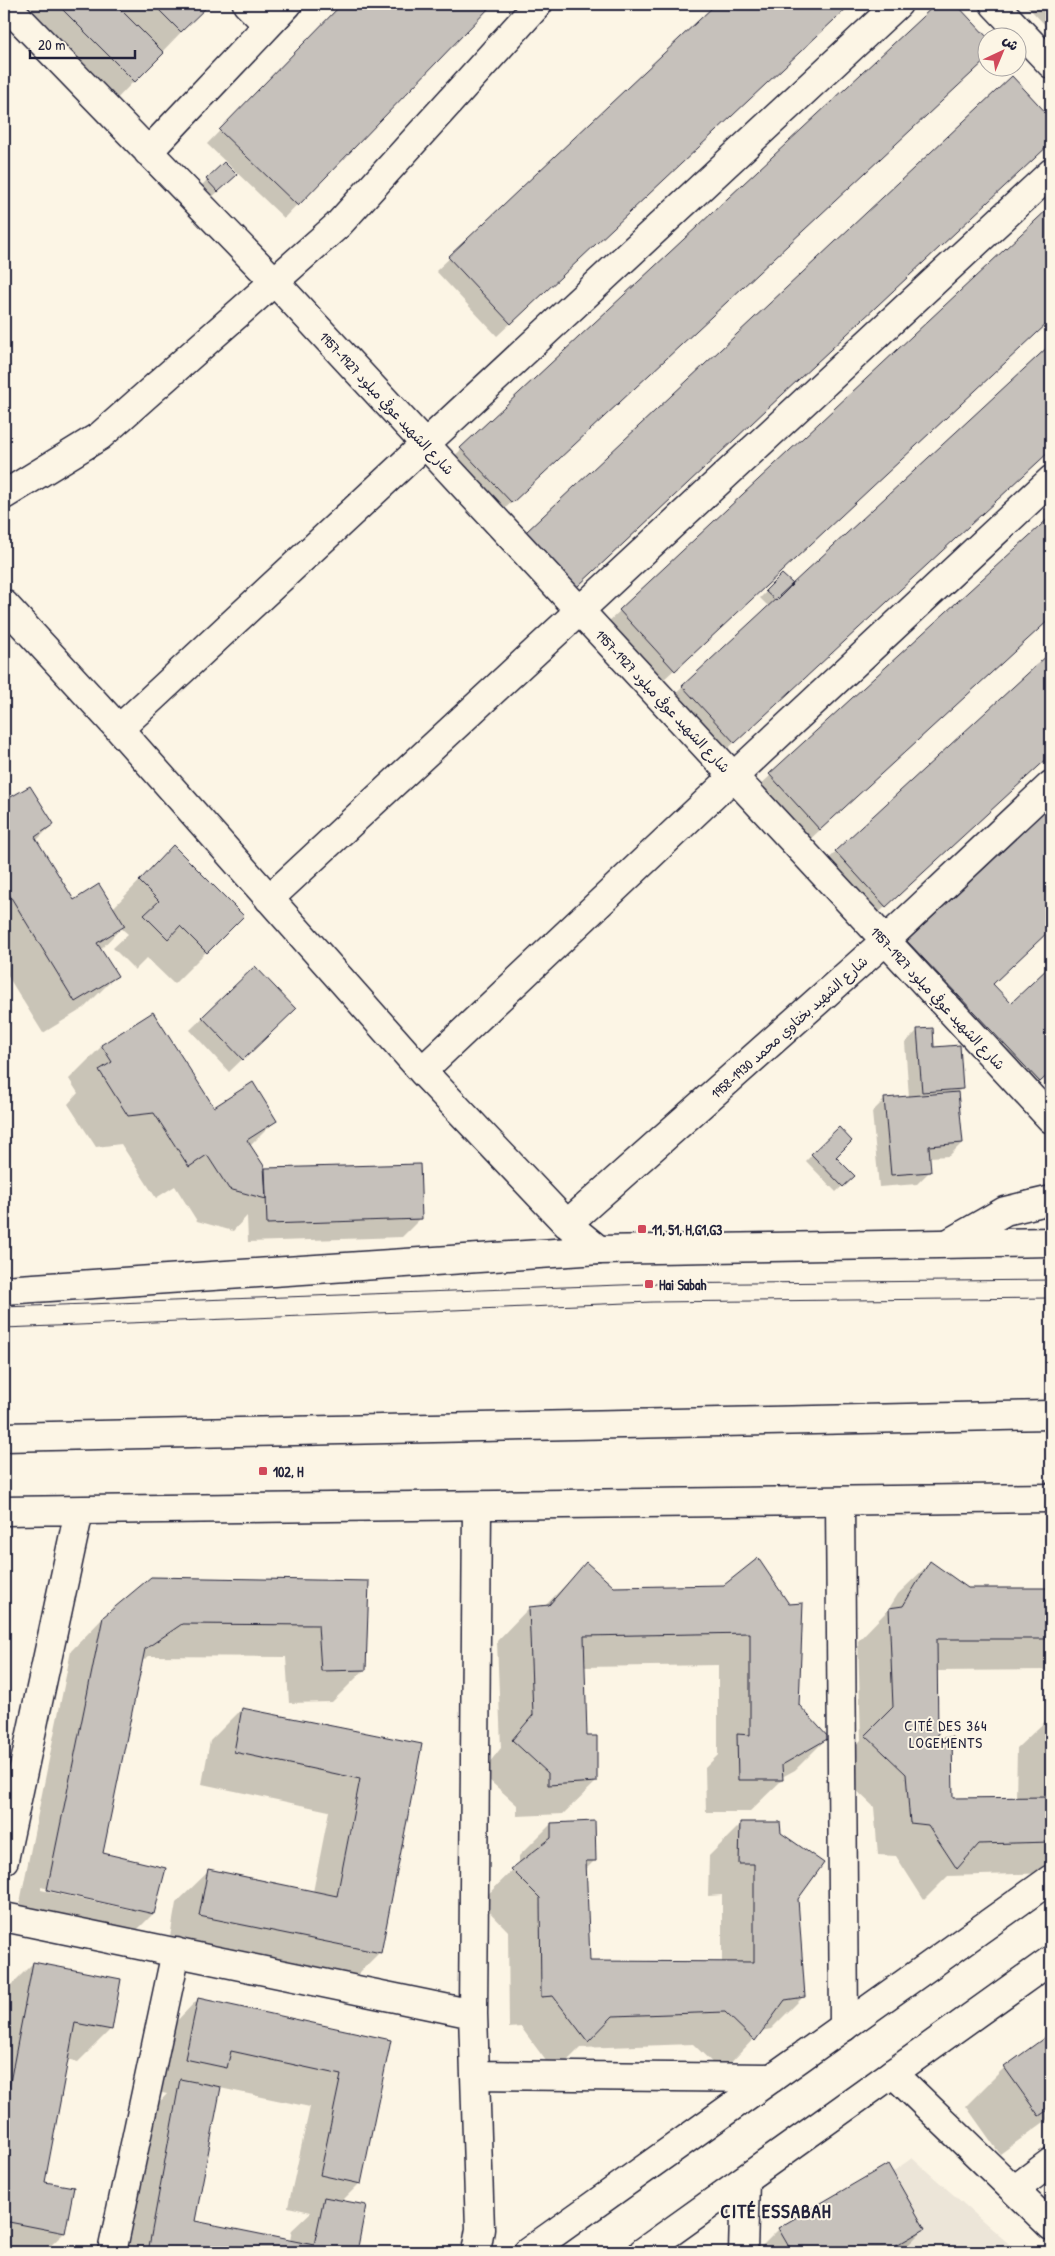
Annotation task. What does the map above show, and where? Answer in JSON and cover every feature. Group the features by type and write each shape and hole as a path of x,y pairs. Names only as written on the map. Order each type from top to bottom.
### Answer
{"street":[{"name":"شارع الشهيد عوفي ميلود 1927-1957","path":"5,4 274,281 885,941 1047,1106"},
{"path":"247,4 268,25"},
{"path":"148,152 288,4"},
{"path":"4,495 100,436 338,225 538,4"},
{"path":"119,729 424,443 898,4"},
{"path":"994,4 1051,64"},
{"path":"269,899 1051,173"},
{"path":"422,1071 733,776 1051,480"},
{"path":"4,604 119,729 422,1071 567,1224 599,1250"},
{"name":"شارع الشهيد بختاوي محمد 1930-1958","path":"567,1224 885,941 1051,785"},
{"path":"948,1243 1005,1211 1051,1200"},
{"path":"4,1290 599,1250 1051,1242"},
{"path":"4,1437 1051,1415"},
{"path":"4,1511 1051,1498"},
{"path":"840,1501 844,2027"},
{"path":"476,2252 480,2229 474,2014 477,1506"},
{"path":"4,1860 79,1511"},
{"path":"528,2252 1051,1879"},
{"path":"4,1917 474,2014"},
{"path":"112,2252 176,1952"},
{"path":"643,2252 1051,1960"},
{"path":"893,2073 1051,2226"},
{"path":"475,2076 772,2078"},
{"path":"1014,2190 1051,2162"},
{"path":"743,2252 745,2180"}],"shaded area":[{"path":"912,2158 1018,2252 797,2252 797,2240"}],"building":[{"path":"57,4 115,4 164,53 135,82"},
{"path":"153,4 210,4 181,32"},
{"path":"342,4 493,4 298,206 219,130"},
{"path":"716,4 851,4 511,324 448,257"},
{"path":"936,4 956,4 979,28 978,67 512,503 460,448"},
{"path":"1010,78 1014,78 1051,118 1051,143 577,587 526,532"},
{"path":"224,162 237,175 218,192 206,179"},
{"path":"1051,206 1051,320 675,671 619,610"},
{"path":"1051,344 1051,450 735,743 682,686"},
{"path":"1051,516 1051,618 820,830 769,774"},
{"path":"782,574 793,584 776,601 765,591"},
{"path":"1051,652 1051,755 886,907 835,851"},
{"path":"30,786 54,824 35,837 74,900 99,884 125,926 97,943 118,976 75,1002 4,886 4,789 9,798"},
{"path":"1051,805 1051,929 993,984 1011,1003 1051,965 1051,1072 1040,1082 907,941"},
{"path":"173,845 244,916 207,953 180,926 168,939 144,915 159,901 139,881"},
{"path":"255,966 296,1009 243,1060 202,1017"},
{"path":"153,1012 214,1107 253,1082 277,1121 247,1140 264,1166 266,1199 229,1189 207,1155 189,1167 154,1113 128,1116 99,1070 112,1062 101,1045"},
{"path":"933,1028 934,1047 960,1045 963,1089 922,1092 917,1029"},
{"path":"958,1092 963,1143 929,1146 931,1172 891,1175 884,1098"},
{"path":"839,1127 852,1141 836,1157 855,1176 843,1187 811,1154"},
{"path":"420,1164 422,1219 267,1224 265,1168"},
{"path":"758,1558 789,1604 803,1603 799,1705 829,1738 782,1765 783,1780 738,1780 737,1734 750,1735 750,1633 584,1636 587,1736 597,1736 597,1782 548,1785 548,1773 512,1740 533,1715 529,1607 549,1605 586,1562 614,1587 724,1585"},
{"path":"930,1561 968,1588 1051,1588 1051,1639 937,1639 938,1738 952,1737 953,1798 1047,1797 1048,1715 1051,1715 1051,1842 979,1844 957,1869 928,1825 910,1823 906,1774 865,1735 893,1707 889,1608 903,1606"},
{"path":"151,1577 369,1581 366,1670 321,1671 318,1625 182,1624 145,1649 103,1853 166,1868 154,1914 47,1890 103,1617"},
{"path":"242,1708 422,1744 381,1953 199,1916 208,1869 337,1896 360,1779 234,1752"},
{"path":"595,1821 596,1861 586,1861 590,1961 754,1962 754,1864 739,1864 740,1822 780,1822 781,1833 824,1863 798,1899 805,1997 785,2000 755,2041 725,2012 613,2016 588,2042 553,1996 541,1997 540,1898 511,1869 551,1838 551,1823"},
{"path":"33,1962 121,1979 112,2030 75,2023 45,2182 74,2187 65,2233 4,2221 4,2114"},
{"path":"198,1998 391,2040 361,2184 320,2175 341,2075 231,2051 227,2068 185,2059"},
{"path":"1051,2033 1051,2108 1039,2116 1004,2067"},
{"path":"180,2079 221,2087 195,2221 314,2245 324,2197 366,2205 357,2252 148,2252"},
{"path":"888,2164 925,2229 885,2252 792,2252 778,2228"}],"tram line":[{"path":"4,1307 649,1284 1051,1280"},
{"path":"4,1328 652,1302 1051,1298"}],"place":[{"name":"11, 51, H,G1,G3","path":"642,1229"},
{"name":"Hai Sabah","path":"649,1284"},
{"name":"102, H","path":"263,1471"}],"district":[{"name":"CITÉ DES 364 LOGEMENTS","path":"946,1734"},
{"name":"CITÉ ESSABAH","path":"776,2211"}]}
